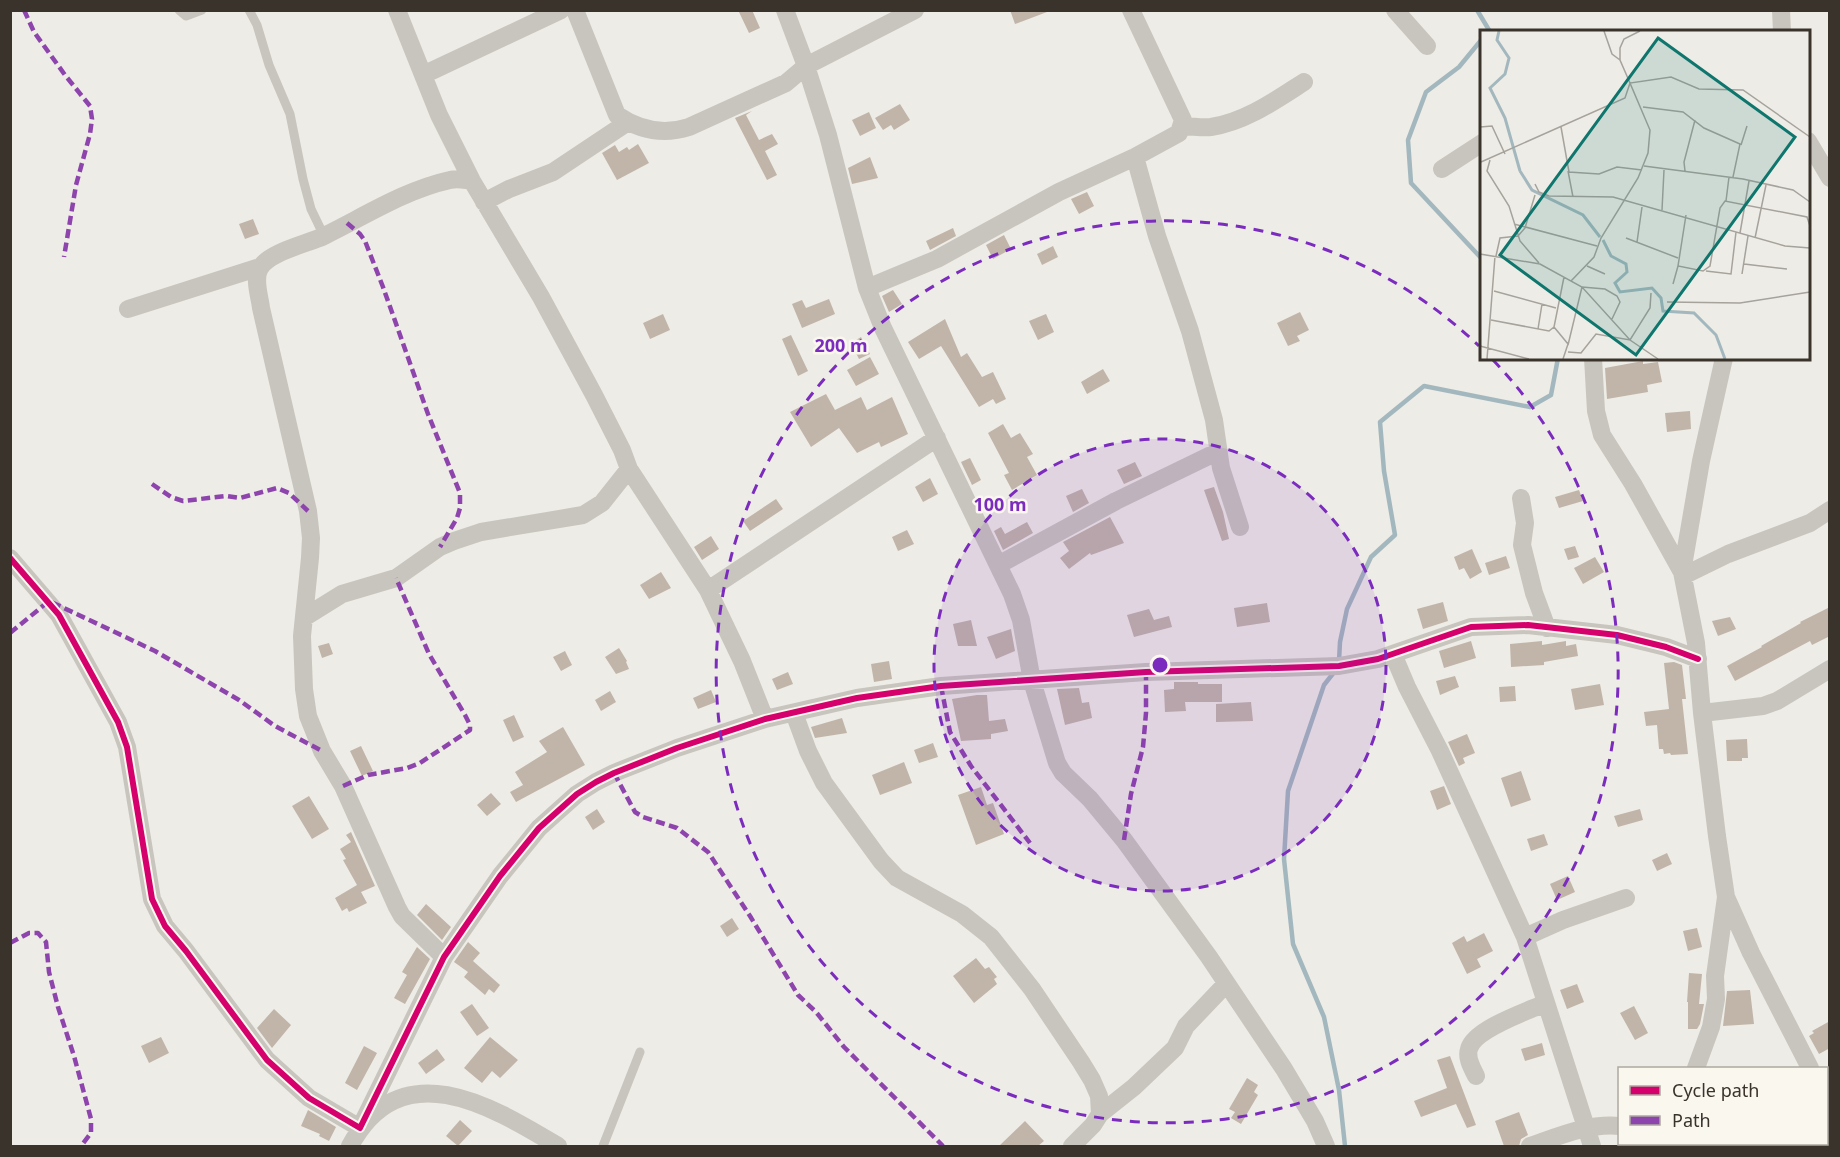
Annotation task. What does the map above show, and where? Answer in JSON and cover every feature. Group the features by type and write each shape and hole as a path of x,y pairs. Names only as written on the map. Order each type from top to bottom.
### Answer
{"street":[{"path":"397,10 439,115 472,182 541,297 594,395 629,469 708,590 742,661 765,719"},
{"path":"423,75 561,10"},
{"path":"575,10 617,115 628,122 651,130 677,131 786,83 806,66 915,10"},
{"path":"785,10 828,135 867,288 883,328 1012,594 1021,620 1032,681 1057,763 1063,773 1124,840 1209,957 1284,1069 1315,1121 1326,1146"},
{"path":"867,288 937,259 1059,192 1135,157 1179,133 1183,120 1131,10"},
{"path":"1395,10 1427,46"},
{"path":"1781,10 1782,30"},
{"path":"1182,126 1210,127 1233,121 1279,98 1304,82"},
{"path":"484,202 553,171 628,122"},
{"path":"1810,143 1830,178"},
{"path":"1442,169 1480,144"},
{"path":"1135,157 1193,342 1214,420 1217,452 1240,527"},
{"path":"128,309 260,267 268,260 324,236 423,188 450,180 460,179 472,182"},
{"path":"260,267 256,276 261,308 308,511 311,538 302,636 304,689 308,716 322,750 343,786 402,916 444,957"},
{"path":"1593,360 1596,411 1602,435 1633,484 1683,574 1698,659 1702,713 1726,897 1751,953 1809,1067"},
{"path":"1683,574 1701,461 1724,360"},
{"path":"708,590 937,438"},
{"path":"998,565 1116,501 1202,457 1217,452"},
{"path":"305,617 342,594 396,578 440,547 454,541 481,532 583,515 602,503 629,469"},
{"path":"1521,498 1525,523 1522,544 1534,592 1547,628"},
{"path":"1683,574 1810,523 1830,510"},
{"path":"10,558 59,615 118,722 127,747 152,899 165,926 267,1060 309,1098 360,1128"},
{"path":"350,1146 444,957 500,876 539,828 577,794 614,773 677,748 765,719 857,698 941,686 1146,672 1339,666 1361,663 1393,654 1471,627 1528,625 1617,635 1666,647 1698,659"},
{"path":"1393,654 1525,937 1584,1128 1592,1146"},
{"path":"1702,713 1763,706 1777,701 1830,669"},
{"path":"794,713 808,751 824,783 881,861 897,878 962,914 991,937 1032,989 1092,1080 1099,1096 1100,1114"},
{"path":"1696,1067 1711,1027 1716,999 1715,976 1726,897"},
{"path":"1525,937 1563,920 1626,898"},
{"path":"1072,1146 1093,1125 1100,1114 1134,1087 1174,1048 1186,1026 1226,984"},
{"path":"1476,1076 1468,1056 1469,1046 1473,1041 1500,1023 1546,1003"},
{"path":"360,1128 379,1111 405,1096 436,1093 464,1098 496,1112 558,1146"},
{"path":"1530,1146 1584,1128 1599,1125 1618,1126"}],"lane":[{"path":"179,10 186,16 202,10"},
{"path":"249,10 257,25 269,65 290,114 311,209 324,236"},
{"path":"603,1146 640,1052"}],"building":[{"path":"738,10 752,10 760,28 749,33"},
{"path":"1010,10 1046,10 1047,12 1015,24"},
{"path":"900,104 910,120 894,130 891,125 883,130 875,118"},
{"path":"752,111 746,115 759,140 772,134 778,144 765,151 777,175 767,180 735,118"},
{"path":"869,112 876,128 860,136 852,120"},
{"path":"638,144 649,163 617,180 602,153 615,145 619,152 627,147 629,150"},
{"path":"870,157 878,178 852,184 848,168"},
{"path":"1087,192 1094,206 1079,214 1071,199"},
{"path":"253,219 259,234 245,239 239,224"},
{"path":"953,228 956,236 930,250 926,241"},
{"path":"1004,235 1011,249 993,259 986,245"},
{"path":"1053,246 1058,257 1042,265 1037,254"},
{"path":"893,290 902,304 889,312 882,296"},
{"path":"829,299 835,314 802,328 792,304 802,300 806,308"},
{"path":"1300,312 1309,330 1297,336 1300,341 1288,346 1277,323"},
{"path":"663,314 670,330 650,339 643,323"},
{"path":"1046,314 1054,332 1038,340 1029,321"},
{"path":"945,319 961,357 967,353 982,377 993,372 1006,399 996,404 993,399 979,407 941,346 919,359 908,342"},
{"path":"791,335 808,371 798,376 782,339"},
{"path":"861,337 870,354 859,359 851,343"},
{"path":"870,357 879,374 856,386 847,370"},
{"path":"1643,361 1643,364 1658,362 1662,382 1647,385 1648,392 1607,399 1605,368"},
{"path":"1103,369 1110,381 1087,394 1081,382"},
{"path":"826,394 835,410 861,397 867,410 892,397 908,434 881,447 879,442 857,453 839,428 811,447 790,412"},
{"path":"1690,411 1691,429 1667,432 1665,413"},
{"path":"1003,424 1011,438 1020,433 1033,454 1027,457 1037,475 1012,490 1004,475 1009,473 988,433"},
{"path":"970,458 981,480 972,485 961,462"},
{"path":"1135,462 1142,476 1124,484 1117,470"},
{"path":"930,478 938,494 923,502 915,487"},
{"path":"1214,487 1229,539 1222,541 1204,490"},
{"path":"1082,489 1089,503 1073,512 1066,496"},
{"path":"1579,490 1583,501 1559,508 1555,497"},
{"path":"776,499 783,509 750,531 743,521"},
{"path":"1110,517 1124,543 1091,555 1090,553 1069,569 1060,558 1069,551 1063,542"},
{"path":"1027,522 1033,533 1003,550 994,531 1001,527 1005,534"},
{"path":"907,530 914,544 898,551 892,537"},
{"path":"711,536 719,549 702,560 694,547"},
{"path":"1575,546 1579,557 1568,560 1564,549"},
{"path":"1472,549 1482,572 1470,579 1464,568 1459,570 1454,557"},
{"path":"1506,556 1510,568 1489,575 1485,563"},
{"path":"1595,557 1604,572 1583,584 1574,568"},
{"path":"661,572 671,588 649,599 640,585"},
{"path":"1443,602 1448,621 1423,629 1417,609"},
{"path":"1267,603 1270,622 1237,627 1234,608"},
{"path":"1830,607 1830,636 1812,645 1810,641 1735,681 1727,666 1800,622"},
{"path":"1149,609 1154,620 1169,616 1172,627 1134,637 1127,615"},
{"path":"1730,617 1736,629 1718,636 1712,621"},
{"path":"971,620 977,646 958,646 953,624"},
{"path":"1011,629 1015,651 996,659 987,637"},
{"path":"1471,641 1476,658 1444,668 1439,651"},
{"path":"1542,641 1542,645 1566,641 1566,646 1576,644 1578,656 1544,662 1544,665 1511,667 1510,644"},
{"path":"329,643 333,654 322,658 318,646"},
{"path":"619,648 629,669 616,674 605,657"},
{"path":"565,651 572,665 561,671 553,657"},
{"path":"889,661 892,679 874,682 871,664"},
{"path":"1674,662 1682,665 1686,699 1682,699 1688,754 1664,754 1663,749 1659,749 1657,725 1646,726 1644,712 1669,709 1664,663"},
{"path":"788,672 793,684 777,690 772,679"},
{"path":"1455,676 1459,687 1440,695 1436,681"},
{"path":"1174,682 1222,684 1222,702 1185,702 1186,711 1165,712 1164,690 1174,689"},
{"path":"1600,684 1604,705 1575,710 1571,689"},
{"path":"1515,686 1516,701 1500,702 1499,687"},
{"path":"1079,688 1082,703 1089,702 1092,718 1065,725 1057,689"},
{"path":"711,690 716,702 698,709 693,698"},
{"path":"610,691 616,702 601,711 595,700"},
{"path":"987,695 989,721 1005,719 1008,731 991,734 991,739 961,741 952,699"},
{"path":"1251,702 1253,721 1216,722 1216,704"},
{"path":"514,715 524,737 513,742 503,720"},
{"path":"842,718 847,733 815,738 811,727"},
{"path":"563,727 585,765 516,802 510,792 523,785 515,772 547,752 539,741"},
{"path":"1467,734 1475,753 1463,758 1465,763 1459,766 1448,742"},
{"path":"1747,739 1748,758 1742,758 1742,761 1727,761 1726,740"},
{"path":"933,743 938,757 919,763 914,750"},
{"path":"361,746 373,771 362,776 350,751"},
{"path":"904,762 912,783 880,795 872,775"},
{"path":"1521,771 1531,800 1511,807 1501,778"},
{"path":"1444,786 1451,804 1437,810 1430,791"},
{"path":"981,787 987,805 993,803 1004,834 976,845 958,795"},
{"path":"491,793 501,804 487,816 477,805"},
{"path":"309,796 329,829 312,839 292,806"},
{"path":"597,809 605,822 593,830 585,817"},
{"path":"1640,809 1643,820 1618,827 1614,816"},
{"path":"351,832 375,886 361,892 367,903 349,912 347,908 342,911 335,898 357,885 343,860 346,859 340,849 351,842 346,835"},
{"path":"1544,834 1548,845 1531,851 1527,839"},
{"path":"1667,853 1672,864 1657,871 1652,860"},
{"path":"1568,876 1575,892 1557,900 1550,884"},
{"path":"426,904 451,927 442,940 417,915"},
{"path":"732,918 739,929 727,937 720,926"},
{"path":"1697,928 1702,947 1688,951 1683,931"},
{"path":"1484,933 1493,951 1477,959 1481,967 1467,974 1452,943 1464,936 1467,942"},
{"path":"468,942 480,953 473,961 500,985 494,993 489,989 485,995 464,977 468,972 454,962"},
{"path":"417,947 430,959 405,1004 394,998 407,975 402,972"},
{"path":"976,958 985,969 989,967 997,977 994,979 997,984 974,1003 953,976"},
{"path":"1689,973 1702,974 1699,1004 1704,1004 1697,1029 1688,1029"},
{"path":"1577,984 1584,1002 1567,1009 1560,990"},
{"path":"1750,990 1754,1024 1723,1026 1727,991"},
{"path":"472,1004 489,1028 477,1036 460,1012"},
{"path":"1634,1006 1648,1033 1635,1040 1620,1013"},
{"path":"274,1009 291,1025 272,1048 257,1028"},
{"path":"1830,1021 1830,1048 1819,1054 1809,1036 1814,1033 1812,1031"},
{"path":"161,1037 169,1053 149,1063 141,1046"},
{"path":"490,1037 518,1060 500,1078 492,1071 482,1083 464,1068"},
{"path":"1542,1043 1545,1055 1525,1061 1521,1049"},
{"path":"364,1046 377,1053 357,1090 345,1083"},
{"path":"437,1049 445,1060 426,1074 418,1063"},
{"path":"1450,1056 1476,1125 1467,1128 1456,1104 1421,1117 1414,1101 1447,1088 1437,1060"},
{"path":"1247,1078 1258,1085 1254,1092 1258,1095 1241,1124 1231,1118 1235,1112 1229,1109"},
{"path":"308,1110 336,1127 329,1141 319,1136 320,1134 301,1126"},
{"path":"1519,1112 1528,1135 1521,1139 1519,1146 1504,1146 1495,1121"},
{"path":"460,1120 472,1131 458,1146 446,1136"},
{"path":"1025,1121 1044,1141 1038,1146 999,1146"}],"waterway":[{"path":"1477,10 1489,30"},
{"path":"1480,41 1459,67 1426,92 1408,140 1411,183 1480,257"},
{"path":"1339,661 1340,642 1347,609 1371,557 1395,535 1384,471 1380,422 1424,386 1530,407 1551,395 1558,360"},
{"path":"1335,671 1324,685 1288,791 1284,859 1293,944 1324,1017 1339,1090 1345,1146"}],"marked path":[{"path":"24,10 34,32 90,106 92,119 90,134 76,185 64,257"},
{"path":"347,223 365,241 428,414 460,493 457,518 440,547"},
{"path":"152,484 171,497 183,501 226,496 240,498 277,488 289,493 308,511"},
{"path":"343,786 368,775 407,768 420,763 470,730 465,715 429,654 396,578"},
{"path":"10,633 49,601 155,651 239,700 275,726 322,751"},
{"path":"1124,840 1131,794 1143,747 1146,672"},
{"path":"941,686 950,732 971,766 1030,843"},
{"path":"614,773 635,812 643,817 677,828 708,852 798,995 816,1012 844,1047 943,1146"},
{"path":"10,943 29,933 38,933 46,942 49,972 91,1119 91,1133 81,1146"}],"cycle path":[{"path":"10,558 59,615 118,722 127,747 152,899 165,926 267,1060 309,1098 360,1128 444,957 500,876 539,828 577,794 596,782 677,748 765,719 857,698 941,686 1146,672 1339,666 1378,659 1471,627 1528,625 1617,635 1666,647 1698,659"}]}
